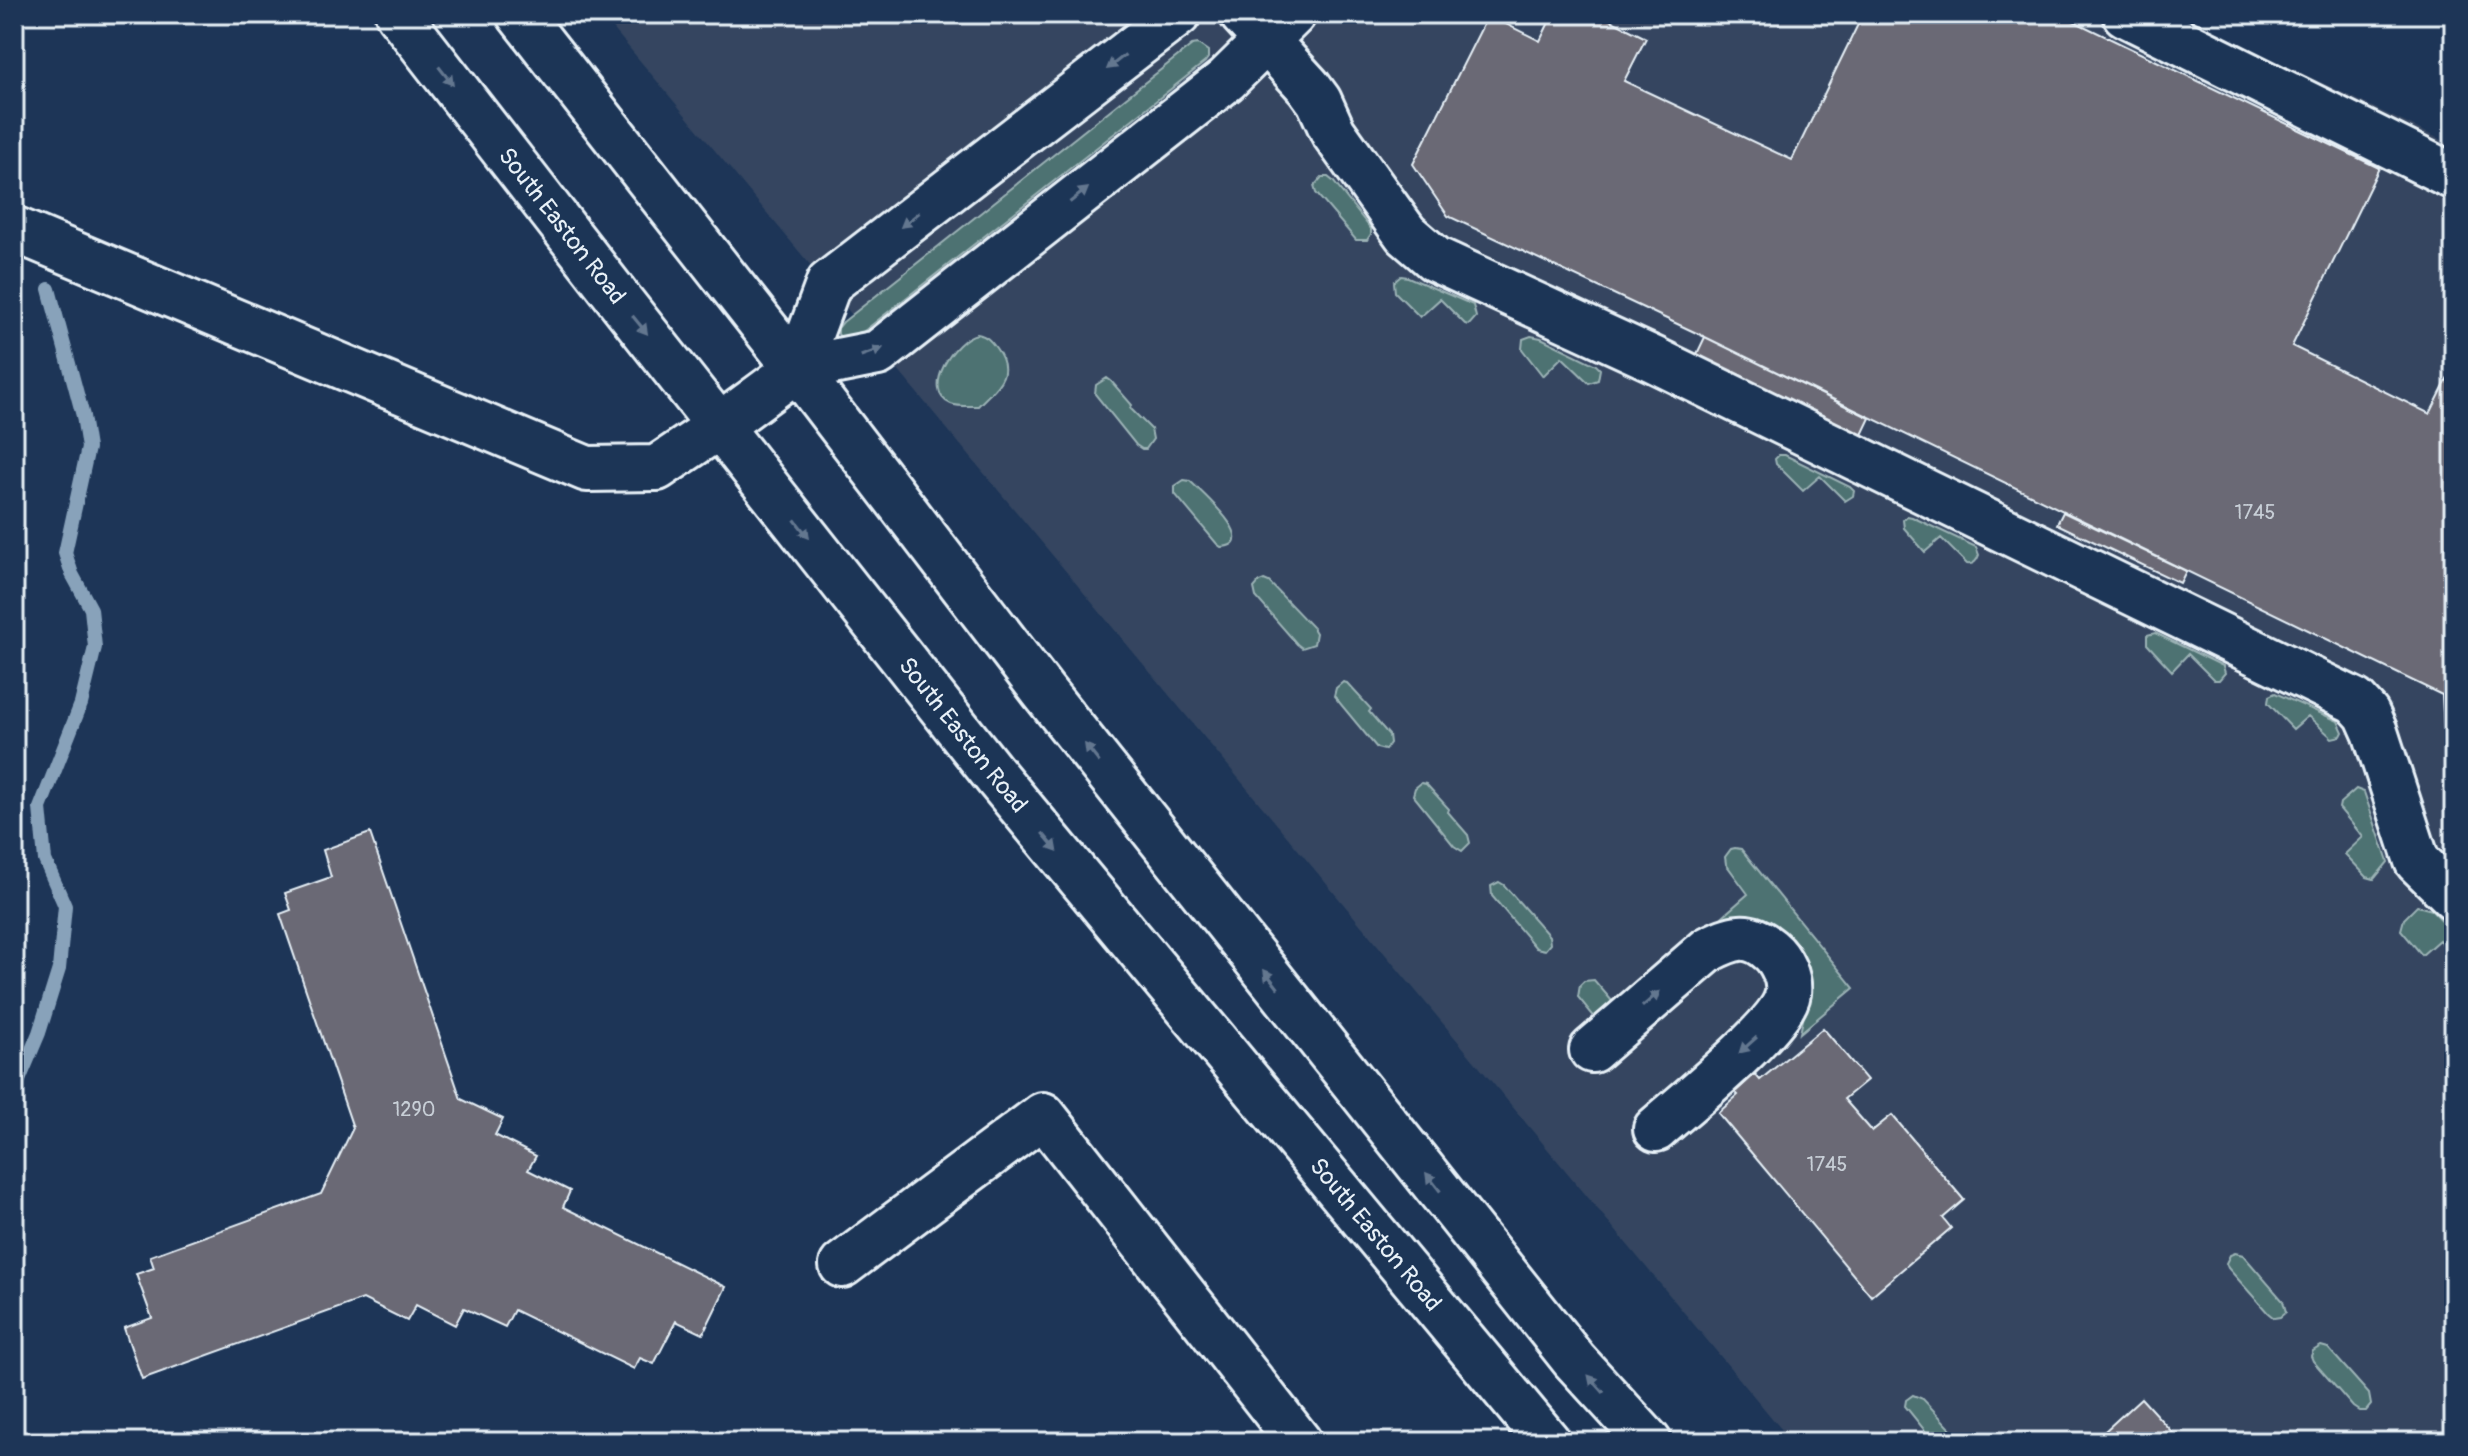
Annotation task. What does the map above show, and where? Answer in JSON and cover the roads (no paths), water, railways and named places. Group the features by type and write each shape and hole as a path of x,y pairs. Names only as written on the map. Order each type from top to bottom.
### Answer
{"main road":[{"name":"South Easton Road","path":"398,14 996,777 1548,1442"},
{"path":"519,14 797,369 1043,691 1574,1360 1649,1442"},
{"path":"797,369 829,283 1178,14"},
{"path":"2125,14 2454,177"},
{"path":"14,229 587,469 657,468 797,369 878,353 1226,80 1267,23 1319,101 1333,132 1406,234 1435,259 1653,359 2355,701 2367,714 2375,732 2417,861 2454,897"},
{"path":"1592,1050 1709,949 1728,939 1743,937 1758,940 1777,956 1787,977 1788,995 1778,1015 1656,1129"},
{"path":"842,1265 1043,1115 1299,1442"}],"waterway":[{"path":"14,1092 39,1033 59,969 65,906 45,860 40,808 81,704 95,647 91,609 72,574 65,553 88,448 83,416 49,289"}]}
